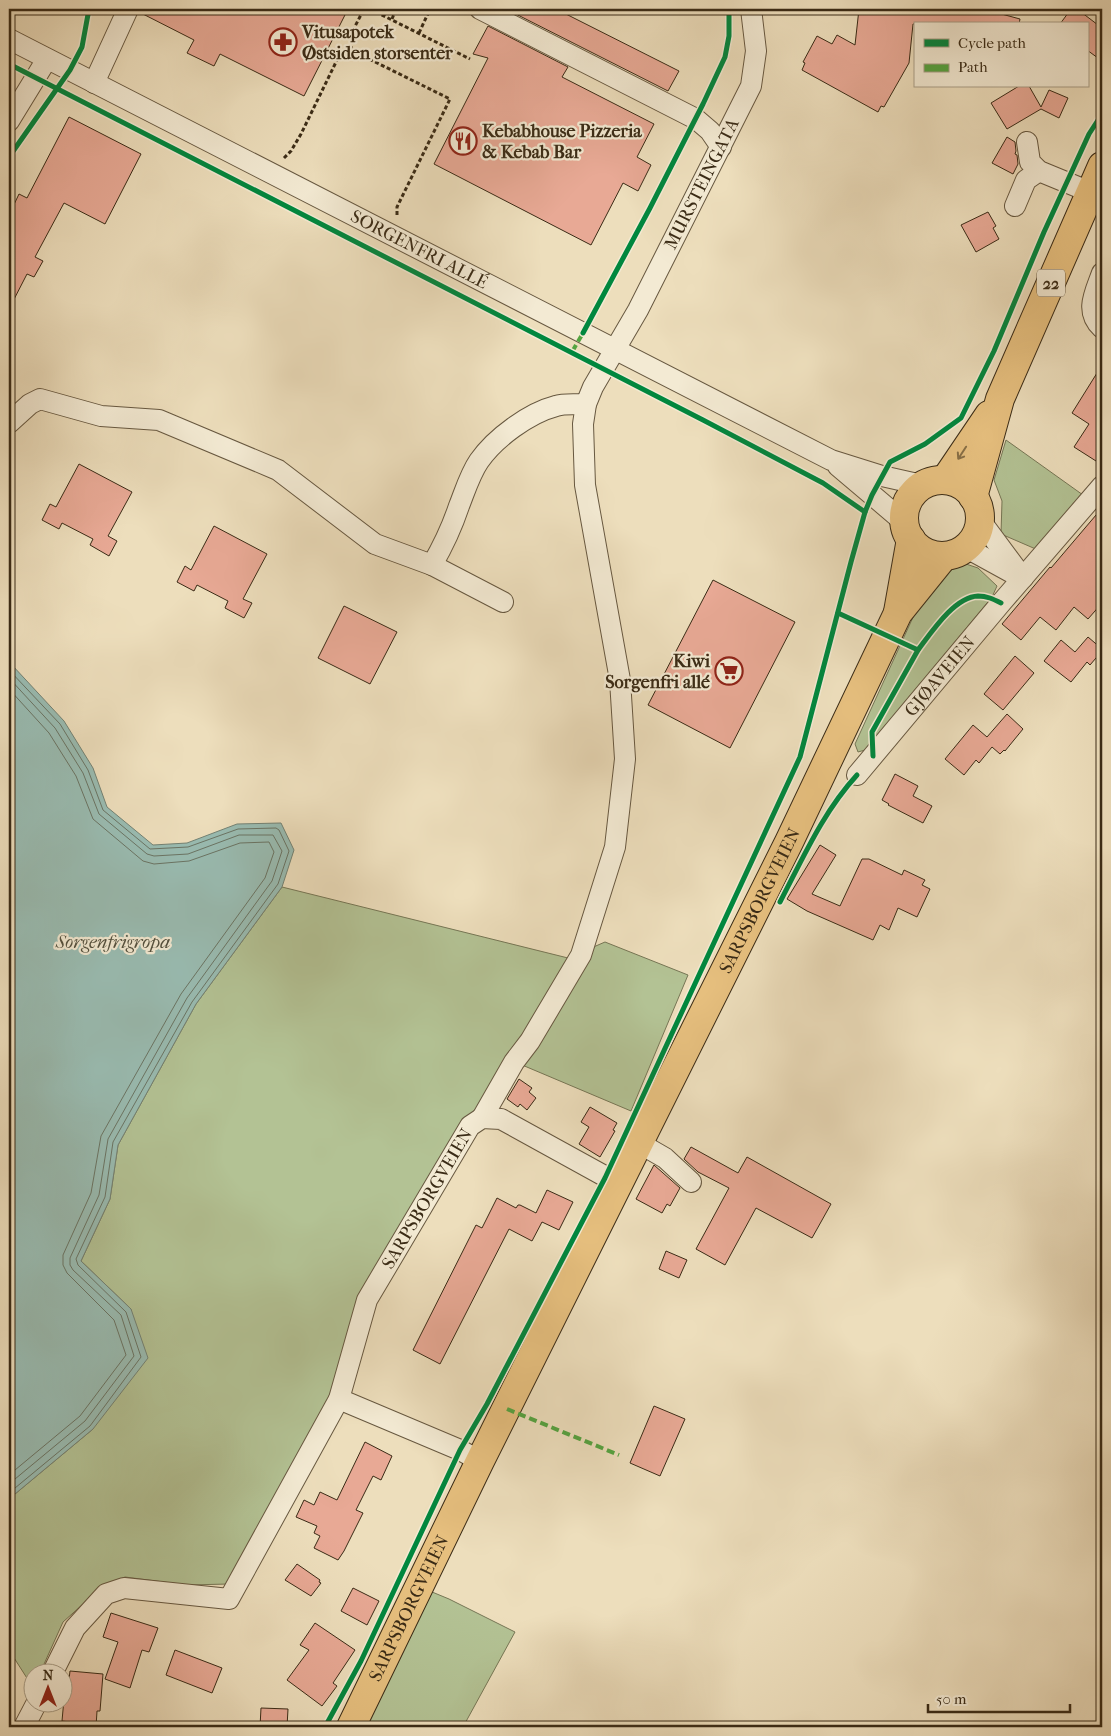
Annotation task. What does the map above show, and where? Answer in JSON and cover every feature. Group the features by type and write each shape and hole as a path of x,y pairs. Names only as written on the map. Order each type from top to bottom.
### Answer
{"highway":[{"name":"22","path":"955,551 973,539 977,530 976,508 1000,399 1102,166"},
{"name":"22","path":"907,531 904,513 907,502 914,492 934,483 1000,399"},
{"path":"934,483 956,483 966,489 976,508"},
{"path":"907,531 920,548 931,554 955,551"},
{"name":"SARPSBORGVEIEN","path":"898,613 907,531"},
{"name":"SARPSBORGVEIEN","path":"351,1727 480,1461 789,842 898,613 955,551"}],"street":[{"path":"94,83 128,9"},
{"path":"480,9 696,119 710,131 721,147"},
{"name":"MURSTEINGATA","path":"482,1118 514,1062 530,1041 581,955 615,847 625,759 620,680 585,485 583,424 586,404 593,387 638,310 751,86 756,51 751,9"},
{"name":"SORGENFRI ALLÉ","path":"9,39 831,460"},
{"path":"9,121 47,59"},
{"path":"1027,142 1030,162 1039,171 1090,192"},
{"path":"1016,206 1026,180 1039,171"},
{"path":"1102,273 1093,298 1092,307 1096,323 1102,328"},
{"path":"9,423 30,404 40,399 101,416 159,420 278,470 369,540 432,565 503,602"},
{"path":"432,565 447,538 472,473 479,461 498,440 508,431 534,415 556,406 586,404"},
{"path":"831,460 882,476 934,483"},
{"path":"831,460 907,531"},
{"name":"GJØAVEIEN","path":"857,775 1102,486"},
{"path":"976,508 1023,578"},
{"path":"955,551 1023,578"},
{"name":"SARPSBORGVEIEN","path":"57,1664 74,1628 106,1594 124,1588 229,1599 339,1399 367,1300 470,1126 482,1118 501,1119 619,1184"},
{"path":"639,1143 665,1158 691,1182"},
{"path":"339,1399 460,1450 480,1461"},
{"path":"24,1727 31,1714"}],"path":[{"path":"351,50 351,34 364,9"},
{"path":"370,9 470,59"},
{"path":"392,20 396,9"},
{"path":"419,33 430,9"},
{"path":"278,159 285,158 291,151 337,60 351,50"},
{"path":"351,50 450,99 397,207 397,218 406,228 400,240"}],"green space":[{"path":"1006,440 1083,495 1038,550 1001,534 1002,501 994,480"},
{"path":"966,564 978,568 997,586 992,597 865,750 858,752 855,744 931,578"},
{"path":"282,887 568,958 605,942 688,975 631,1111 515,1062 362,1306 341,1397 229,1584 187,1585 125,1577 102,1587 63,1622 44,1664 22,1664 22,1670 9,1650 9,1499 93,1429 131,1309 81,1261 110,1199 118,1145 196,1004"},
{"path":"420,1587 449,1599 515,1632 463,1727 351,1727"}],"water":[{"name":"Sorgenfrigropa","path":"9,664 64,721 93,768 107,807 153,845 187,843 237,824 281,823 294,850 282,887 196,1004 118,1145 110,1199 81,1261 131,1309 148,1358 93,1429 9,1499"}],"building":[{"path":"140,9 348,9 304,96 220,54 214,66 187,53 194,40 139,12"},
{"path":"506,9 556,9 679,71 668,91"},
{"path":"859,9 983,9 1020,19 1019,22 914,22 909,63 884,107 881,106 878,112 802,70 805,63 803,62 817,36 832,44 837,35 855,45"},
{"path":"1071,9 1077,9 1102,28 1102,61 1088,51 1088,22 1061,22"},
{"path":"488,26 568,67 562,77 654,124 637,157 651,165 638,191 623,183 591,245 434,164 488,58 473,54"},
{"path":"1016,88 1030,88 1041,107 1049,90 1068,98 1059,118 1041,109 1007,129 991,103"},
{"path":"69,117 141,154 105,224 64,203 35,257 43,261 34,277 27,274 9,309 9,234 14,224 9,221 9,215 19,194 27,198"},
{"path":"1007,137 1015,142 1015,154 1017,155 1018,164 1013,174 992,163"},
{"path":"988,212 996,226 993,228 999,239 976,252 961,225"},
{"path":"1102,365 1102,452 1096,461 1074,447 1089,424 1072,413"},
{"path":"79,464 132,492 108,536 117,541 109,556 90,545 93,539 62,523 59,529 42,520 50,504 56,507"},
{"path":"1102,508 1102,603 1088,619 1074,607 1056,630 1040,617 1021,640 1002,624"},
{"path":"214,526 267,554 243,599 252,603 244,618 225,608 228,601 197,585 194,591 177,582 185,566 191,570"},
{"path":"713,580 795,622 730,748 648,705"},
{"path":"344,606 397,632 370,684 318,658"},
{"path":"1088,637 1102,651 1090,665 1087,662 1071,682 1044,661 1061,640 1075,652"},
{"path":"1015,656 1034,673 1003,710 984,694"},
{"path":"1007,714 1023,729 1005,751 1000,754 992,747 979,763 976,760 964,775 945,759 973,725 987,737"},
{"path":"895,774 918,786 913,796 932,806 923,823 882,800"},
{"path":"820,845 836,855 812,894 840,906 862,859 869,859 902,875 904,870 925,880 922,885 930,889 917,917 898,908 889,930 880,925 873,940 807,911 787,899"},
{"path":"519,1079 532,1088 529,1092 536,1098 527,1110 520,1104 518,1107 507,1099"},
{"path":"590,1107 617,1123 613,1130 615,1131 600,1157 579,1144 589,1127 581,1122"},
{"path":"691,1147 738,1173 747,1157 831,1204 812,1238 756,1208 725,1265 696,1249 729,1188 698,1172 684,1159"},
{"path":"654,1165 680,1188 670,1206 667,1204 662,1213 636,1199"},
{"path":"547,1190 573,1202 559,1230 542,1222 532,1241 509,1229 440,1364 413,1350 476,1225 482,1228 497,1198 516,1208 520,1205 536,1213"},
{"path":"666,1251 687,1260 679,1278 659,1269"},
{"path":"654,1406 685,1419 660,1476 630,1463"},
{"path":"365,1442 392,1456 381,1480 373,1476 356,1510 363,1513 338,1560 314,1548 320,1536 314,1533 317,1526 296,1517 304,1500 314,1505 320,1492 337,1500"},
{"path":"297,1564 320,1580 319,1582 321,1583 311,1596 285,1580"},
{"path":"353,1588 379,1601 367,1625 341,1611"},
{"path":"111,1613 158,1628 149,1652 142,1650 130,1688 105,1679 118,1642 103,1637"},
{"path":"315,1623 355,1650 333,1683 337,1686 322,1706 287,1680 309,1650 300,1645"},
{"path":"175,1650 222,1668 212,1693 166,1675"},
{"path":"72,1671 103,1674 100,1711 97,1711 96,1727 69,1727 70,1722 62,1721 63,1714 72,1714"},
{"path":"261,1708 288,1709 287,1727 260,1727"}],"marked path":[{"path":"572,352 583,333"},
{"path":"507,1409 619,1455"},
{"path":"9,1725 26,1723"}],"cycle path":[{"path":"9,157 70,70 82,47 89,9"},
{"path":"583,333 650,208 725,57 729,36 729,9"},
{"path":"9,64 703,420 823,483 865,512"},
{"path":"325,1727 361,1661 460,1450 487,1404 605,1178 800,757 851,562 865,512 872,495 890,462 925,444 961,418 994,351 1044,232 1089,134 1102,114"},
{"path":"838,613 918,650 936,626 960,602 978,596 987,597 1001,603"},
{"path":"873,756 872,732 918,650"},
{"path":"780,902 824,820 857,775"}],"place":[{"name":"Vitusapotek Østsiden storsenter","path":"283,42"},
{"name":"Kebabhouse Pizzeria & Kebab Bar","path":"463,141"},
{"name":"Kiwi Sorgenfri allé","path":"729,671"}]}
